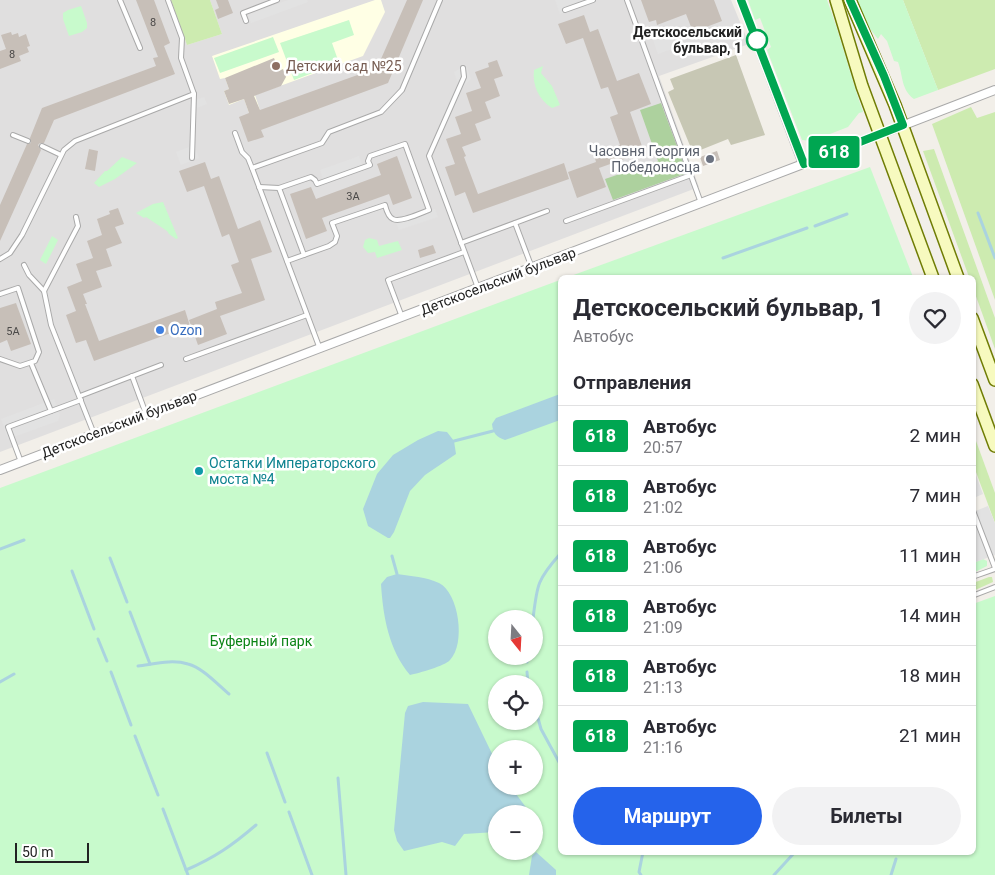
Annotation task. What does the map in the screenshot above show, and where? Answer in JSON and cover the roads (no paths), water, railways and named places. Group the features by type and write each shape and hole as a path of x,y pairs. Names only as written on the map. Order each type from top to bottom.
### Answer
{"main road":[{"path":"836,0 862,86 932,275"},
{"path":"850,0 884,76 957,275"},
{"path":"976,329 995,380"},
{"path":"976,395 995,446"}],"street":[{"path":"741,0 804,164"},
{"name":"Детскосельский бульвар","path":"0,470 995,90"}],"lane":[{"path":"120,0 140,48"},
{"path":"168,0 182,38 181,58 194,94 192,158"},
{"path":"246,21 243,13 277,0"},
{"path":"252,168 322,143 329,132 381,112 402,90 440,0"},
{"path":"565,10 593,0"},
{"path":"627,0 701,203"},
{"path":"463,68 464,77 429,156 478,288"},
{"path":"0,259 10,253 24,230 64,150 75,141 194,94"},
{"path":"235,133 242,152 248,158 252,168 320,349"},
{"path":"13,135 28,141"},
{"path":"259,187 279,188 311,177 317,184 370,165 368,161 370,156 405,144 429,210 400,220 393,220 388,215 385,205 332,223 337,236 335,242 329,246 287,261"},
{"path":"42,146 61,155"},
{"path":"566,221 691,175"},
{"path":"279,188 304,255"},
{"path":"461,243 548,211"},
{"path":"44,291 78,226 76,217"},
{"path":"515,223 532,268"},
{"path":"402,317 388,280 464,252"},
{"path":"24,265 29,275 44,291 51,325 94,434"},
{"path":"0,294 18,288 38,346 38,358 31,363 20,366 0,359"},
{"path":"186,359 307,315"},
{"path":"31,363 51,411"},
{"path":"21,462 8,427 161,365"},
{"path":"132,376 146,414"},
{"path":"976,518 995,568 976,575"},
{"path":"976,594 995,587"}],"water":[{"path":"558,395 558,421 505,440 494,432 492,424 496,418"},
{"path":"438,431 447,432 454,441 456,454 425,475 410,491 394,532 388,538 368,526 363,509 377,474 393,455"},
{"path":"397,574 424,578 439,583 451,597 458,619 458,643 455,653 450,660 438,667 410,675 392,644 383,609 381,584 387,577"},
{"path":"423,702 468,704 488,745 488,795 517,795 524,805 488,805 488,832 464,834 455,846 442,842 404,851 397,841 394,830 405,713 408,706"},
{"path":"543,858 556,870 556,875 529,875 531,860 543,860"}],"waterway":[{"path":"978,213 995,258"},
{"path":"815,226 847,214"},
{"path":"723,258 807,228"},
{"path":"454,441 493,431"},
{"path":"0,549 24,540"},
{"path":"392,556 397,574"},
{"path":"534,610 537,590 542,577 558,556"},
{"path":"110,558 127,602"},
{"path":"72,571 94,629"},
{"path":"130,612 150,664"},
{"path":"98,639 107,661"},
{"path":"138,666 169,662 188,664 204,673 229,694"},
{"path":"111,672 131,725"},
{"path":"0,682 14,674"},
{"path":"542,730 558,760"},
{"path":"135,736 158,795"},
{"path":"267,753 285,802"},
{"path":"338,778 346,875"},
{"path":"163,809 188,875"},
{"path":"289,812 312,875"},
{"path":"186,870 206,861 256,825"},
{"path":"641,875 639,872 642,855"},
{"path":"774,875 792,855"},
{"path":"891,875 896,859"}],"place":[{"name":"Детскосельский бульвар, 1","path":"757,40"},
{"name":"Детский сад №25","path":"276,66"},
{"name":"Часовня Георгия Победоносца","path":"710,159"},
{"name":"Ozon","path":"160,330"},
{"name":"Остатки Императорского моста №4","path":"199,471"}],"park label":[{"name":"Буферный парк","path":"261,641"}]}
